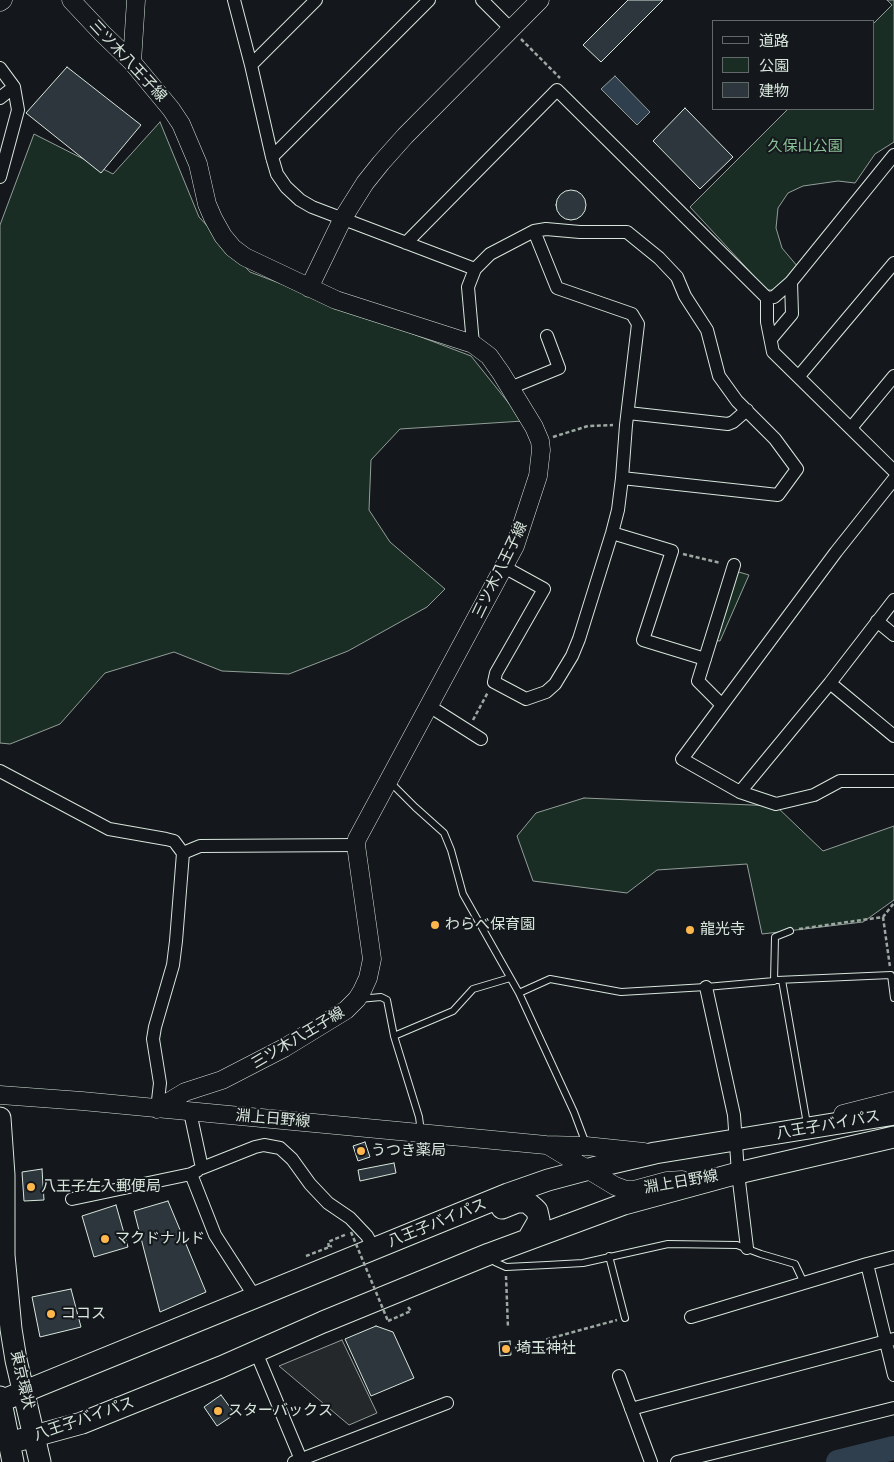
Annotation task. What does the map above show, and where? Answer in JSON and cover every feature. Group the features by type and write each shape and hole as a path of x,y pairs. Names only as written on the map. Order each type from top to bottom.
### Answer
{"highway":[{"name":"八王子バイパス","path":"0,1400 25,1392 508,1194 548,1180 655,1153 894,1114"},
{"name":"東京環状","path":"0,1118 4,1175 3,1230 5,1272 14,1348 40,1462"},
{"name":"八王子バイパス","path":"7,1450 35,1437 82,1423 488,1254 624,1204 738,1173 894,1137"},
{"path":"420,1230 464,1223 518,1202 523,1202 531,1205 537,1211 539,1220 528,1239"},
{"name":"東京環状","path":"0,1400 7,1450"}],"main road":[{"name":"三ツ木八王子線","path":"71,0 132,62 162,97 181,124 198,164 210,211 223,236 233,248 245,257 309,288 370,311 473,344 489,356 534,427 540,441 541,458 538,476 518,539 390,781 357,839 356,845 372,959 368,978 357,999 336,1016 250,1067 222,1080 185,1092 157,1109"},
{"path":"132,62 136,0"},
{"path":"309,288 343,218 365,183 405,136 540,0"},
{"name":"淵上日野線","path":"0,1095 546,1145 586,1146 655,1153"},
{"path":"763,1136 894,1101"},
{"path":"546,1145 552,1151 557,1163 553,1175 548,1180"},
{"name":"淵上日野線","path":"546,1145 615,1186 630,1190 667,1182 738,1173"}],"street":[{"path":"234,0 272,157 281,181 292,194 312,207 475,270"},
{"path":"251,65 316,0"},
{"path":"272,157 429,0"},
{"path":"482,0 511,29"},
{"path":"0,68 14,87 18,110 0,177"},
{"path":"0,98 14,87"},
{"path":"406,243 557,90 767,298 766,322 771,339 772,352 799,376 894,472"},
{"path":"767,298 774,297 790,282 894,155"},
{"path":"473,344 468,287 475,270 490,254 534,231 546,229 580,232 627,232 659,258 677,277 685,296 707,330 719,376 737,401 775,439 797,469 778,495 622,478"},
{"path":"504,567 544,589 496,673 494,682 502,688 526,699 546,692 555,684 572,656 612,533 618,510 622,478 638,324 632,314 557,288 534,231"},
{"path":"799,376 894,263"},
{"path":"771,339 792,314 790,282"},
{"path":"510,388 559,368 547,336"},
{"path":"851,428 894,376"},
{"path":"627,419 728,424 746,410"},
{"path":"894,479 836,552 682,759 740,792 776,804 814,795 840,781 894,781"},
{"path":"612,533 672,551 642,640 705,659"},
{"path":"722,705 698,681 734,566"},
{"path":"740,792 830,683 894,600"},
{"path":"877,621 894,635"},
{"path":"830,683 894,736"},
{"path":"429,706 481,739"},
{"path":"0,771 109,829 174,841 183,852 173,965 153,1039 160,1083 157,1109"},
{"path":"183,852 200,846 356,845"},
{"path":"706,987 734,1115 738,1173 747,1248"},
{"path":"190,1112 196,1171 215,1235 256,1297"},
{"path":"72,1199 196,1171 264,1145 280,1148 292,1159 310,1184 328,1203 350,1218 367,1236 374,1248"},
{"path":"691,1317 894,1256"},
{"path":"867,1264 890,1340 894,1375"},
{"path":"631,1409 890,1340"},
{"path":"256,1352 299,1461 447,1404"},
{"path":"619,1376 651,1462"},
{"path":"677,1462 894,1408"}],"lane":[{"path":"390,781 444,833 451,850 463,894 519,993 574,1112 586,1146"},
{"path":"774,981 775,937 790,931"},
{"path":"519,993 550,979 622,992 782,980 891,975 894,998"},
{"path":"394,1036 453,1011 473,989 510,978"},
{"path":"782,980 807,1124"},
{"path":"357,999 384,998 387,1000 394,1036 419,1117 421,1133"},
{"path":"488,1254 495,1262 506,1267 583,1263 668,1244 738,1245 795,1264 804,1282"},
{"path":"609,1256 625,1318"}],"path":[{"path":"540,441 588,426 627,419"},
{"path":"672,551 734,566"},
{"path":"467,730 494,682"},
{"path":"790,931 883,917 894,903"},
{"path":"883,917 891,975"},
{"path":"306,1256 329,1247 328,1242 351,1232 388,1321 411,1311 408,1306 402,1309"},
{"path":"506,1267 508,1328"},
{"path":"515,1348 625,1318"}],"green space":[{"name":"久保山公園","path":"887,0 894,0 894,142 875,154 855,183 838,181 803,186 788,193 778,208 776,228 782,248 798,267 773,290 767,290 690,207 787,110 874,110 874,23 892,5"},
{"path":"160,122 199,217 250,272 471,356 523,421 400,429 371,460 369,510 390,542 445,589 427,607 348,651 289,674 222,671 174,652 105,673 60,724 10,744 0,743 0,225 34,134 113,174"},
{"path":"732,570 749,575 720,641 711,640"},
{"path":"584,798 776,806 823,851 894,826 894,900 863,922 762,934 747,864 657,870 627,893 533,881 517,836 536,813"}],"shaded area":[{"path":"342,1340 377,1413 349,1425 279,1366"}],"water":[{"path":"615,76 650,112 637,125 601,89"}],"building":[{"path":"628,0 663,0 601,62 583,45"},
{"path":"67,67 141,125 101,173 26,113"},
{"path":"685,108 733,157 700,189 653,141"},
{"path":"571,190 582,194 586,205 582,216 571,220 560,216 556,205 560,194"},
{"path":"365,1142 370,1157 358,1161 353,1146"},
{"path":"394,1163 396,1173 360,1181 358,1170"},
{"path":"42,1169 44,1200 24,1201 22,1172"},
{"path":"168,1201 206,1292 160,1312 134,1211"},
{"path":"116,1205 128,1247 94,1257 82,1216"},
{"path":"71,1289 81,1327 40,1337 32,1297"},
{"path":"376,1326 393,1332 414,1378 371,1396 345,1339"},
{"path":"510,1341 511,1355 500,1356 499,1342"},
{"path":"221,1395 235,1414 217,1426 204,1407"}],"waterway":[{"path":"838,1462 894,1448"},
{"path":"883,1451 884,1462"}],"place":[{"name":"わらべ保育園","path":"435,925"},
{"name":"龍光寺","path":"690,930"},
{"name":"うつき薬局","path":"361,1151"},
{"name":"八王子左入郵便局","path":"31,1187"},
{"name":"マクドナルド","path":"105,1239"},
{"name":"ココス","path":"51,1314"},
{"name":"埼玉神社","path":"506,1349"},
{"name":"スターバックス","path":"218,1411"}]}
